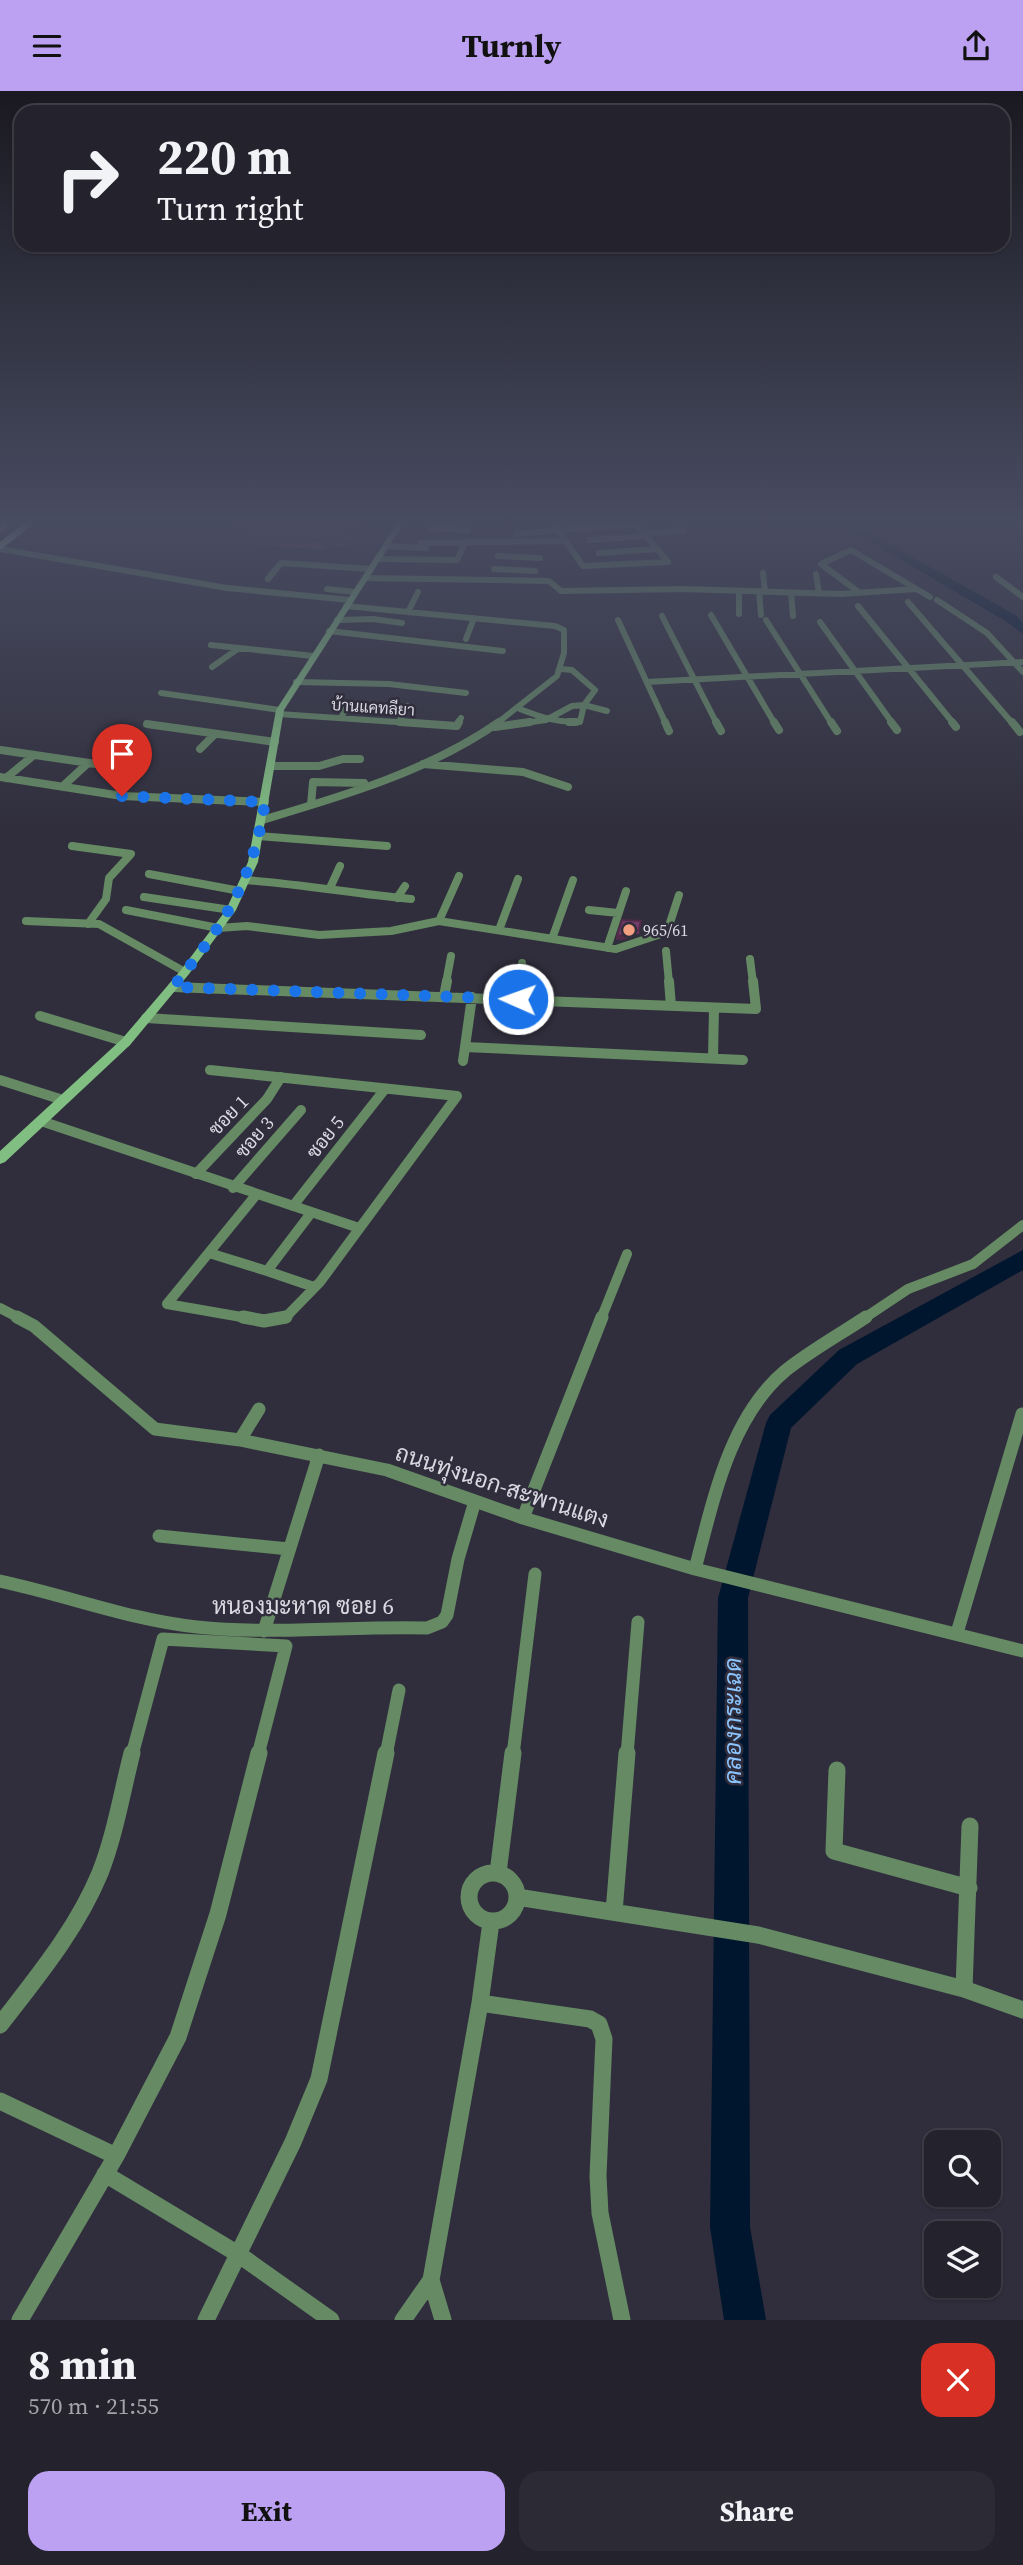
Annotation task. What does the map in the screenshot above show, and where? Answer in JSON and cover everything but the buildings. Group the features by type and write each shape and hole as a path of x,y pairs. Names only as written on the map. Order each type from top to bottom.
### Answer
{"street":[{"path":"0,1159 126,1042 185,972 229,912 253,862 279,712 332,627"},
{"path":"466,639 471,627"},
{"path":"262,820 372,786 423,764 491,728 520,709 561,669 565,651 564,630 557,627"},
{"path":"621,627 669,731"},
{"path":"668,627 721,731"},
{"path":"718,627 779,730"},
{"path":"770,627 837,731"},
{"path":"824,627 897,730"},
{"path":"875,627 956,727"},
{"path":"929,627 1020,732"},
{"path":"978,627 987,633 1023,672"},
{"path":"329,631 503,650"},
{"path":"211,645 313,656"},
{"path":"212,667 239,648"},
{"path":"572,670 578,662"},
{"path":"647,682 1023,662"},
{"path":"491,728 546,720 580,722 584,705 595,690 572,670 561,669"},
{"path":"296,682 389,684 466,693"},
{"name":"บ้านแคทลียา","path":"160,693 279,712 341,718 457,726 461,718"},
{"path":"341,718 348,704"},
{"path":"546,720 572,706 584,705 607,711"},
{"path":"399,722 407,706"},
{"path":"520,709 546,720"},
{"path":"147,724 275,742"},
{"path":"200,749 215,734"},
{"path":"1,750 123,768"},
{"path":"3,778 34,755"},
{"path":"271,766 319,766 343,759 360,759"},
{"path":"62,787 88,763"},
{"path":"423,764 523,772 568,787"},
{"path":"3,778 131,797 265,805"},
{"path":"311,805 313,782 365,783"},
{"path":"169,805 265,805"},
{"path":"258,836 387,846"},
{"path":"72,846 131,854 109,878 106,898 88,924"},
{"path":"330,888 340,866"},
{"path":"149,874 240,891"},
{"path":"439,921 459,876"},
{"path":"499,930 518,879"},
{"path":"245,880 411,899"},
{"path":"552,939 573,880"},
{"path":"397,898 405,886"},
{"path":"607,948 626,891"},
{"path":"126,910 218,928 247,926 297,933 356,935 439,921 607,948 628,947 667,932 679,895"},
{"path":"144,897 229,912 247,926"},
{"path":"589,910 618,913"},
{"path":"26,921 106,927 185,972"},
{"path":"666,951 671,1006"},
{"path":"444,996 451,956"},
{"path":"173,987 756,1009 750,959"},
{"path":"518,999 522,963"},
{"path":"463,1061 472,997"},
{"path":"713,1058 714,1008"},
{"path":"40,1016 126,1042"},
{"path":"146,1018 421,1035"},
{"path":"465,1047 743,1060"},
{"path":"211,1070 457,1096 314,1287 284,1319 273,1322 167,1304 256,1195"},
{"name":"ซอย 1","path":"196,1174 267,1100 281,1077"},
{"path":"0,1080 63,1100"},
{"name":"ซอย 5","path":"293,1206 385,1089"},
{"name":"ซอย 3","path":"233,1188 301,1110"},
{"path":"41,1121 233,1188 359,1228"},
{"path":"267,1271 311,1213"},
{"path":"702,1570 715,1493 732,1447 753,1409 784,1372 908,1289 973,1264 1023,1225"},
{"path":"209,1253 314,1287"},
{"path":"523,1518 627,1254"},
{"name":"ถนนทุ่งนอก-สะพานแตง","path":"0,1308 34,1326 155,1429 240,1440 387,1470 523,1518 702,1570 1023,1651"},
{"path":"240,1440 259,1409"},
{"path":"957,1633 1022,1414"},
{"path":"264,1631 319,1455"},
{"name":"หนองมะหาด ซอย 6","path":"0,1581 157,1621 197,1627 264,1631 435,1627 447,1615 458,1559 475,1501"},
{"path":"159,1536 289,1549"},
{"path":"498,1873 535,1574"},
{"path":"614,1912 638,1622"},
{"path":"0,2025 66,1937 90,1897 101,1870 163,1639 286,1646 229,1876 192,1998 159,2076 116,2156 20,2320"},
{"path":"206,2320 293,2142 326,2058 400,1690"},
{"path":"836,1770 834,1851 969,1888"},
{"path":"964,1989 970,1826"},
{"path":"498,1873 511,1881 517,1897 512,1913 506,1918 491,1922 477,1916 473,1909 471,1893 478,1879 498,1873"},
{"path":"517,1897 758,1935 964,1989 1023,2010"},
{"path":"403,2320 430,2280 480,2003 491,1922"},
{"path":"480,2003 590,2019 599,2024 604,2039 598,2176 600,2213 622,2320"},
{"path":"0,2101 116,2156"},
{"path":"105,2174 238,2254 331,2320"},
{"path":"430,2280 443,2320"}],"waterway":[{"name":"คลองกระเฉด","path":"1020,627 1023,630"},
{"name":"คลองกระเฉด","path":"745,2320 730,2227 733,1598 779,1423 848,1357 1023,1259"}],"place":[{"name":"965/61","path":"629,930"}],"route":[{"path":"122,796 265,802 253,862 231,910 173,987 518,999"}]}
